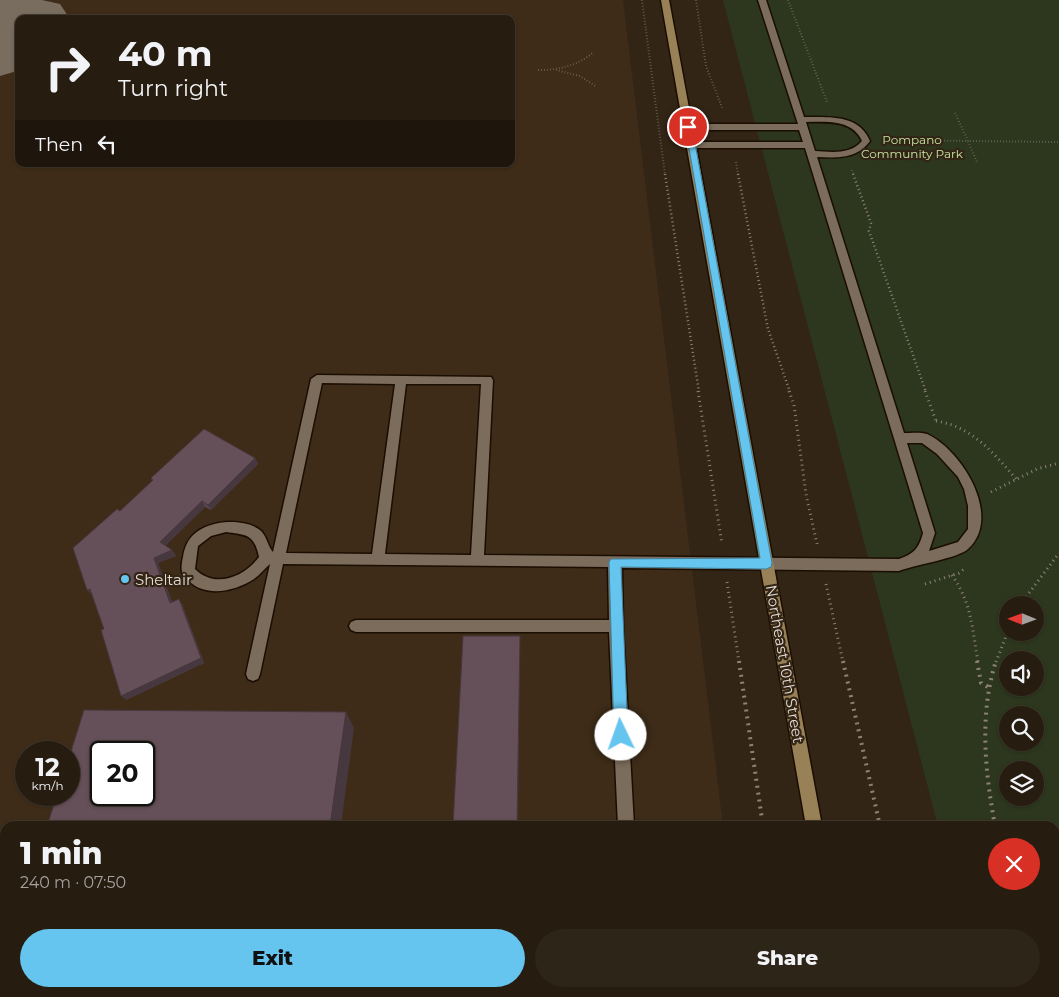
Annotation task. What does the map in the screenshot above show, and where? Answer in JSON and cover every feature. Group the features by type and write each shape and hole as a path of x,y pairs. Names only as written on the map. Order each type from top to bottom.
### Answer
{"street":[{"name":"Northeast 10th Street","path":"665,0 813,821"}],"lane":[{"path":"762,0 929,533 923,552 916,559"},
{"path":"688,127 729,127 841,121 855,127 864,136 866,141 863,146 854,152 733,145 691,145"},
{"path":"253,674 273,558 317,379 487,380 477,561"},
{"path":"378,559 401,379"},
{"path":"273,558 254,530 226,527 206,530 194,541 190,553 188,571 192,578 208,585 232,583 247,578 273,558 899,565 916,559 935,556 963,546 974,530 974,506 970,489 962,474 941,451 924,438 900,438"},
{"path":"615,562 616,626 626,821"},
{"path":"356,626 616,626"}],"path":[{"path":"642,0 656,108 762,821"},
{"path":"696,0 706,66 729,127"},
{"path":"788,0 826,102"},
{"path":"553,70 578,64 594,52"},
{"path":"538,70 553,70 580,76 597,86"},
{"path":"955,113 977,162"},
{"path":"879,142 879,136 901,140 1059,142"},
{"path":"733,145 768,328 794,405 806,494 879,821"},
{"path":"850,162 871,223 869,231 938,428"},
{"path":"936,421 960,428 981,443 1016,479"},
{"path":"987,484 991,492"},
{"path":"1027,596 1059,553"},
{"path":"952,575 963,591 970,610 981,683 990,688"},
{"path":"994,821 989,794 986,711 996,661 1004,641"}],"shaded area":[{"path":"0,0 623,0 722,821 0,821"}],"green space":[{"name":"Pompano Community Park","path":"723,0 1059,0 1059,821 937,821"}],"building":[{"name":"Sheltair","path":"204,429 255,458 208,505 202,501 160,542 172,550 154,558 170,603 179,599 201,658 121,696 101,630 104,629 90,589 87,590 73,548 117,509 120,511 153,480 151,478"},
{"path":"463,636 520,636 517,821 453,821"},
{"path":"84,710 346,712 331,821 49,821 53,806 80,806 80,741 74,741"}],"taxiway":[{"path":"0,29 4,33 8,45 0,61"}],"runway":[{"path":"0,35 15,30"}],"place":[{"name":"Sheltair","path":"125,579"}],"route":[{"path":"621,735 615,562 766,563 688,127"}]}
